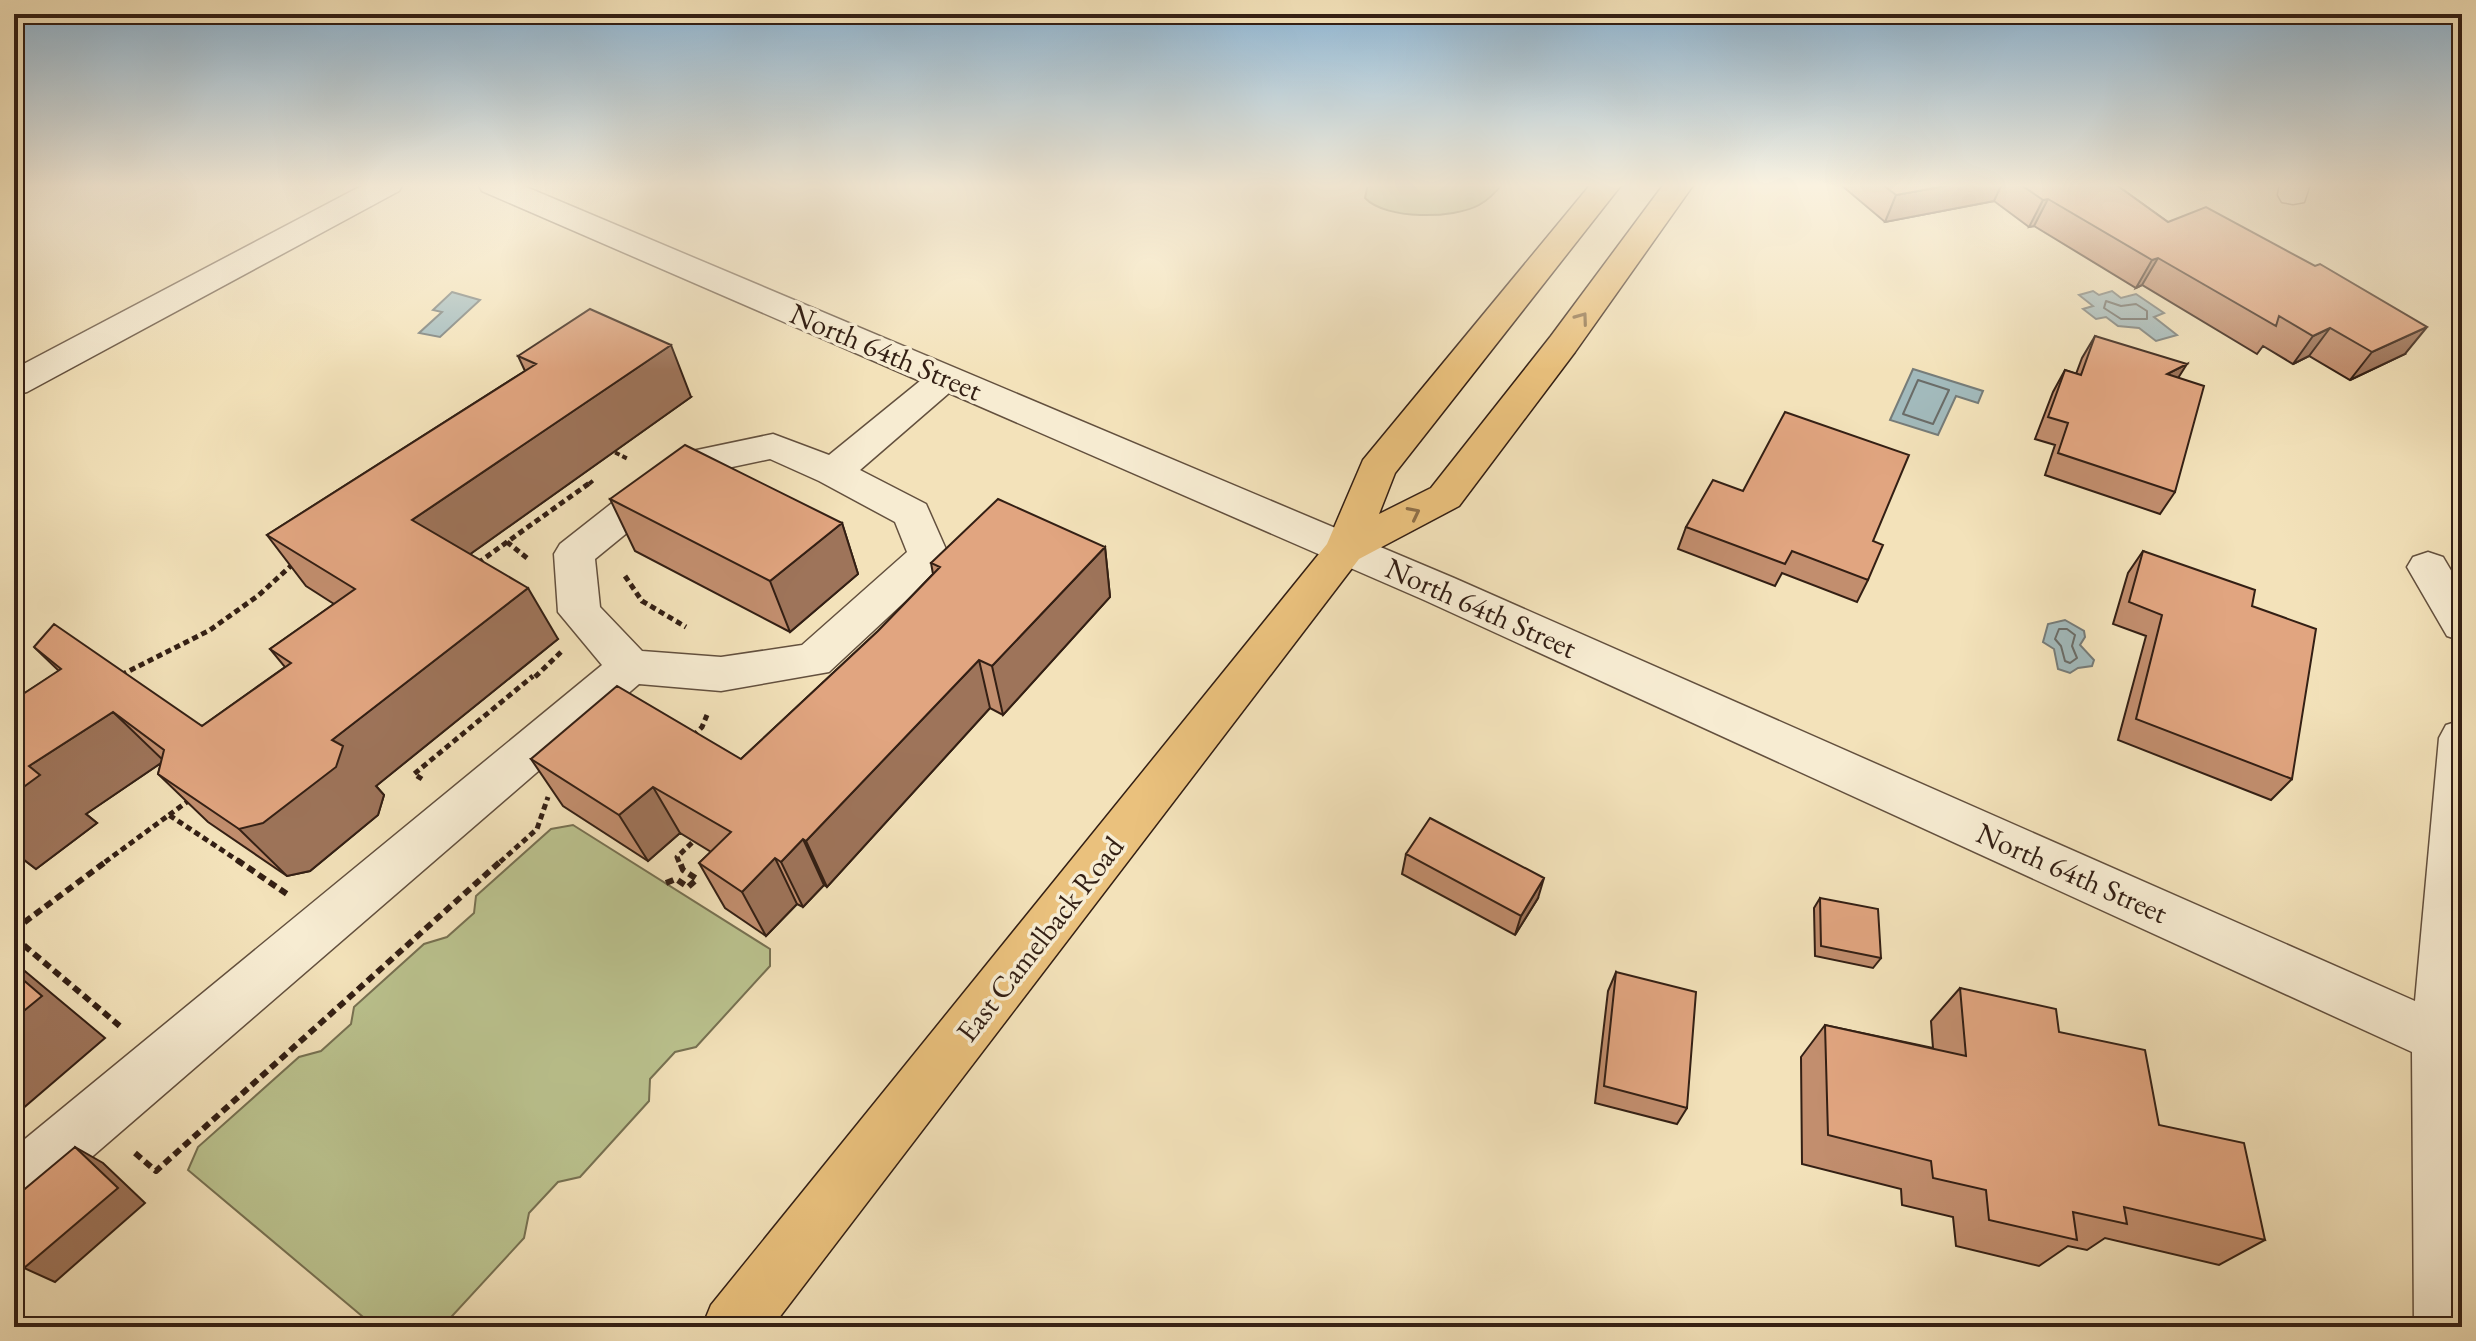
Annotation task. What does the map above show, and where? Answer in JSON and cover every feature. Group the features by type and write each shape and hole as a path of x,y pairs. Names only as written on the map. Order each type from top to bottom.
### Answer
{"main road":[{"name":"East Camelback Road","path":"733,1327 1345,549 1377,469 1556,247"},
{"name":"East Camelback Road","path":"1345,549 1445,497 1563,344 1632,247"}],"street":[{"path":"14,384 271,247"},
{"name":"North 64th Street","path":"639,247 1345,549 2450,1043"},
{"path":"833,472 945,378"},
{"path":"773,446 833,472 912,514 929,556 814,660 721,674 630,667 579,612 574,554 687,464 773,446"},
{"path":"2428,567 2462,625"},
{"path":"14,1185 630,667"},
{"path":"2445,1327 2450,1043 2462,738"}],"path":[{"path":"598,444 638,463"},
{"path":"470,569 507,542"},
{"path":"113,680 210,630 259,595 297,561"},
{"path":"626,563 625,578 631,592 641,602 696,633"},
{"path":"701,746 689,739 702,727 707,707"},
{"path":"124,1143 156,1171 537,829 552,785"},
{"path":"14,930 195,796"},
{"path":"169,815 297,900"},
{"path":"666,883 676,879 688,887 695,884 697,879 683,870 677,857 706,828"},
{"path":"14,937 133,1037"}],"green space":[{"path":"573,825 770,949 770,966 696,1047 675,1052 650,1079 649,1101 580,1177 558,1182 529,1213 524,1238 442,1327 375,1327 188,1170 198,1147 299,1057 321,1051 351,1024 354,1007 424,944 447,937 474,913 476,896 551,829"}],"water":[{"path":"2093,291 2099,295 2112,291 2121,298 2136,294 2164,313 2154,317 2177,335 2156,341 2139,328 2118,326 2106,317 2096,319 2083,309 2093,306 2079,295"},
{"path":"452,292 480,300 440,337 419,333 442,312 433,310"},
{"path":"1913,369 1983,391 1978,403 1956,396 1938,435 1890,420"},
{"path":"2065,620 2084,631 2085,637 2080,645 2094,660 2092,666 2070,673 2058,669 2054,649 2043,642 2048,624"}],"building":[{"path":"2129,247 2279,247 2315,266 2320,264 2427,327 2372,352 2330,328 2313,336 2279,316 2276,326 2158,258 2152,260"},
{"path":"590,309 671,345 412,520 528,588 332,740 343,746 336,767 263,823 239,829 158,774 164,750 113,712 29,766 40,775 14,794 14,700 61,669 34,647 54,624 202,726 291,663 270,649 355,589 267,535 536,364 518,356"},
{"path":"2095,336 2187,364 2167,374 2204,386 2175,492 2058,453 2068,423 2048,417 2065,370 2081,375"},
{"path":"1785,412 1909,455 1873,541 1883,545 1868,580 1792,551 1785,564 1686,527 1713,480 1743,491"},
{"path":"685,445 842,523 770,581 610,499"},
{"path":"998,499 1105,547 992,666 979,660 806,841 803,839 781,862 775,858 742,892 699,863 731,832 653,787 619,815 531,759 617,686 741,759 878,631 940,567 931,563"},
{"path":"2143,551 2255,590 2252,606 2316,629 2292,779 2136,719 2162,615 2129,602"},
{"path":"1430,818 1544,878 1521,916 1406,854"},
{"path":"1820,898 1878,909 1881,958 1821,946"},
{"path":"14,972 42,996 14,1019"},
{"path":"1616,972 1696,992 1687,1108 1604,1086"},
{"path":"1960,988 2056,1009 2059,1032 2145,1050 2159,1125 2244,1143 2265,1240 2124,1207 2127,1224 2073,1212 2077,1240 1989,1220 1986,1190 1933,1178 1931,1161 1828,1135 1825,1025 1966,1056"},
{"path":"75,1147 118,1188 24,1268 14,1257 14,1198"}]}
